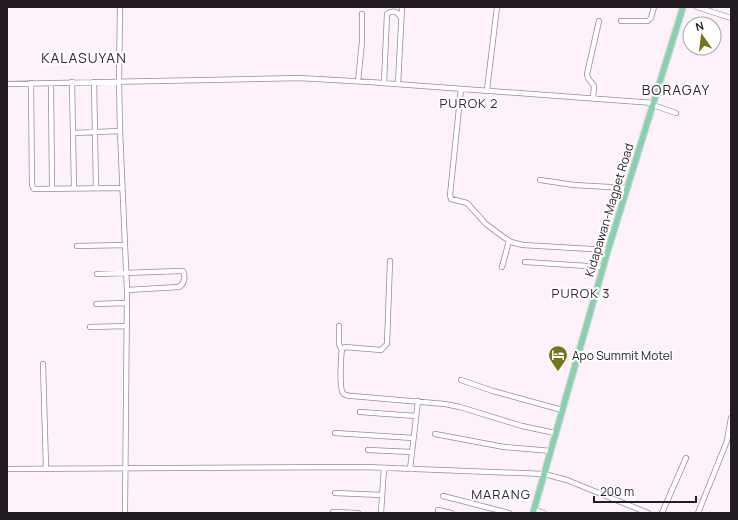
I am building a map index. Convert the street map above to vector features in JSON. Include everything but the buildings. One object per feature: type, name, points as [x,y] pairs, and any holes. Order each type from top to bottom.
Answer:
[{"type":"main road","name":"Kidapawan-Magpet Road","points":[[534,512],[555,433],[608,250],[683,7]]},
{"type":"street","points":[[120,7],[120,131],[127,290],[125,513]]},
{"type":"street","points":[[398,84],[402,7]]},
{"type":"street","points":[[487,90],[497,7]]},
{"type":"street","points":[[621,20],[648,21],[651,18],[654,7]]},
{"type":"street","points":[[698,7],[731,18]]},
{"type":"street","points":[[384,83],[388,14],[395,12],[399,14],[401,18]]},
{"type":"street","points":[[358,81],[362,42],[362,14]]},
{"type":"street","points":[[593,98],[594,86],[587,74],[599,21]]},
{"type":"street","points":[[7,84],[299,78],[593,98],[654,104],[676,113]]},
{"type":"street","points":[[72,82],[74,188]]},
{"type":"street","points":[[94,82],[96,188]]},
{"type":"street","points":[[51,83],[52,189]]},
{"type":"street","points":[[31,84],[33,188],[122,188]]},
{"type":"street","points":[[461,89],[450,197],[453,200],[467,203],[492,229],[509,241],[523,245],[608,250]]},
{"type":"street","points":[[73,133],[120,131]]},
{"type":"street","points":[[540,180],[581,185],[627,188]]},
{"type":"street","points":[[502,267],[509,241]]},
{"type":"street","points":[[77,246],[124,246]]},
{"type":"street","points":[[342,349],[346,347],[379,350],[387,344],[390,261]]},
{"type":"street","points":[[525,262],[603,267]]},
{"type":"street","points":[[98,274],[183,271],[185,276],[179,287],[127,290]]},
{"type":"street","points":[[96,304],[126,303]]},
{"type":"street","points":[[90,327],[127,326]]},
{"type":"street","points":[[339,326],[339,344],[340,349],[342,349],[342,389],[345,395],[379,399],[418,401],[460,407],[522,426],[555,433]]},
{"type":"street","points":[[43,364],[46,468]]},
{"type":"street","points":[[461,380],[493,391],[562,410]]},
{"type":"street","points":[[410,469],[418,401]]},
{"type":"street","points":[[360,412],[416,416]]},
{"type":"street","points":[[698,513],[727,441],[731,418]]},
{"type":"street","points":[[335,433],[413,438]]},
{"type":"street","points":[[435,434],[504,447],[551,451]]},
{"type":"street","points":[[368,450],[412,452]]},
{"type":"street","points":[[662,513],[686,458]]},
{"type":"street","points":[[381,513],[384,468]]},
{"type":"street","points":[[7,469],[384,468],[544,474],[567,480],[648,513]]},
{"type":"street","points":[[334,493],[382,495]]},
{"type":"street","points":[[443,496],[509,513]]},
{"type":"street","points":[[438,510],[451,513]]},
{"type":"street","points":[[333,512],[358,513]]},
{"type":"street","points":[[534,512],[544,513]]},
{"type":"place","name":"Apo Summit Motel","points":[[558,372]]},
{"type":"district","name":"KALASUYAN","points":[[84,57]]},
{"type":"district","name":"BORAGAY","points":[[676,89]]},
{"type":"district","name":"PUROK 2","points":[[469,103]]},
{"type":"district","name":"PUROK 3","points":[[581,293]]},
{"type":"district","name":"MARANG","points":[[501,494]]}]
